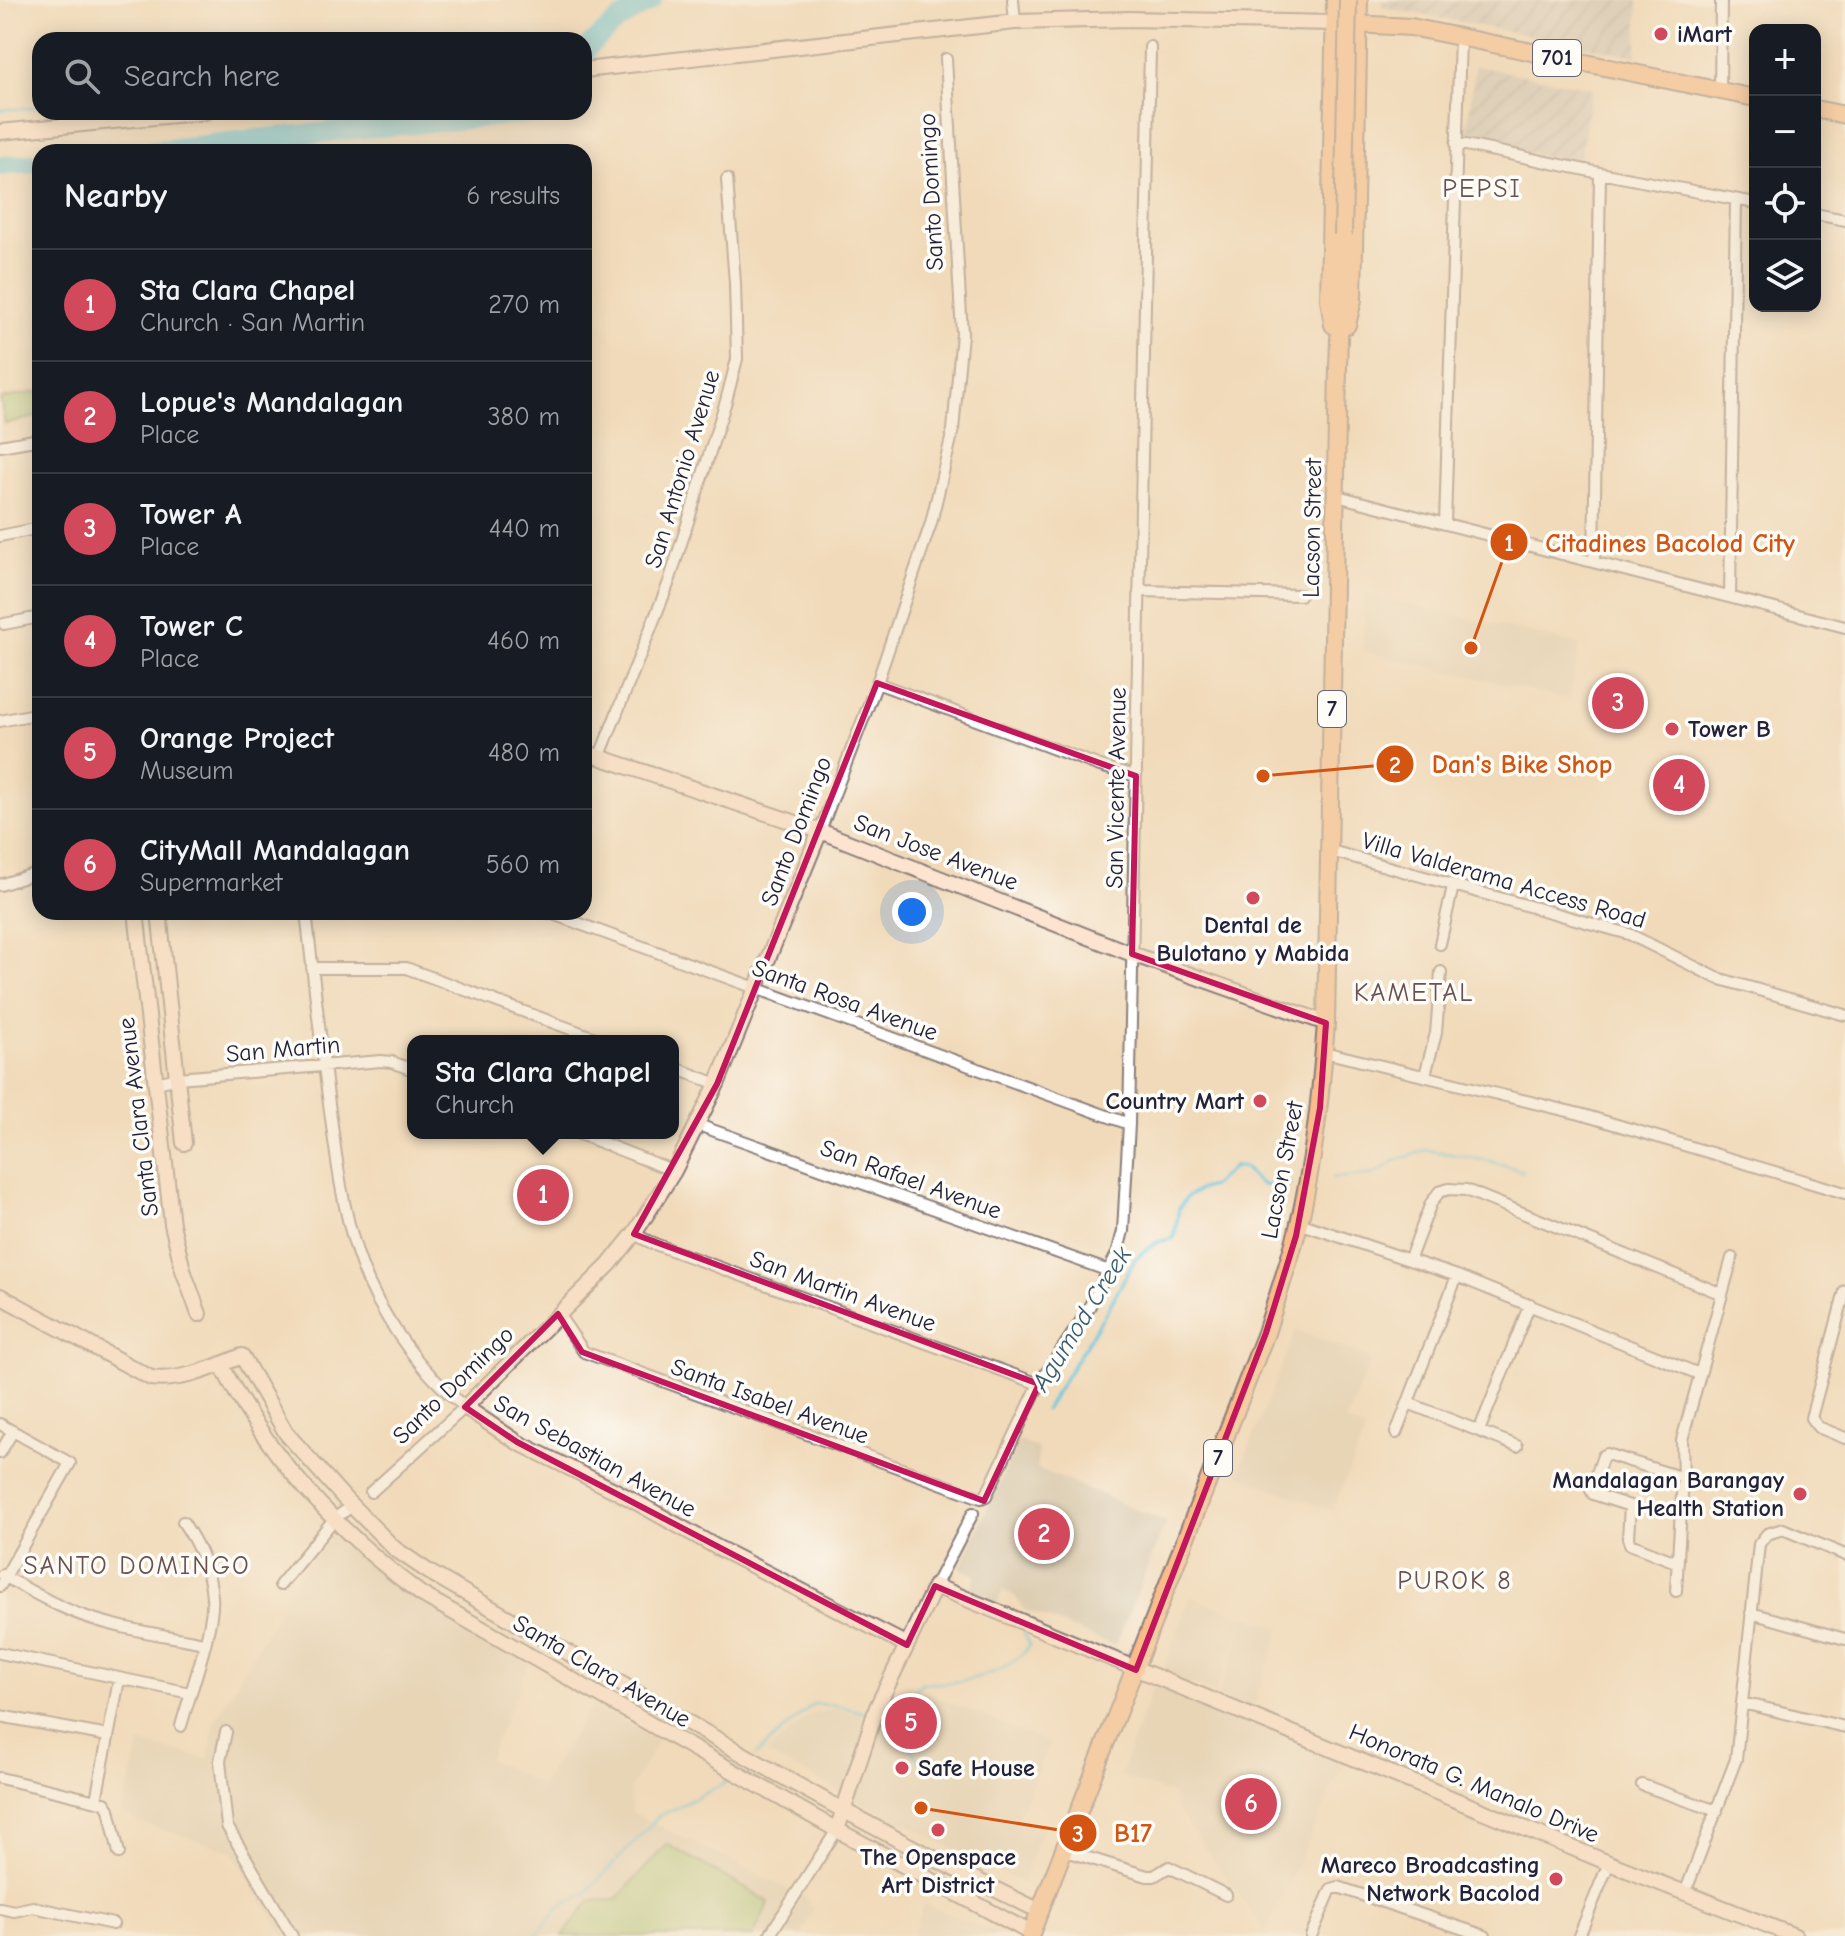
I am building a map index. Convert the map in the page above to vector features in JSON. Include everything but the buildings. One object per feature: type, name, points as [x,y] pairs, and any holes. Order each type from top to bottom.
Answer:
[{"type":"main road","name":"Lacson Street","points":[[1335,0],[1329,299],[1338,366]]},
{"type":"main road","name":"Lacson Street","points":[[1030,1934],[1266,1333],[1299,1223],[1320,1108],[1331,851],[1338,366],[1348,0]]},
{"type":"main road","name":"Lacson Street","points":[[1338,366],[1353,300],[1359,0]]},
{"type":"main road","points":[[1335,23],[1359,24]]},
{"type":"main road","name":"701","points":[[1359,24],[1411,27],[1749,97]]},
{"type":"main road","points":[[1821,110],[1845,115]]},
{"type":"street","points":[[1013,0],[1015,22]]},
{"type":"street","points":[[1720,92],[1721,0]]},
{"type":"street","points":[[592,69],[1015,22],[1128,19],[1335,23]]},
{"type":"street","points":[[1445,524],[1460,37]]},
{"type":"street","name":"San Vicente Avenue","points":[[986,1496],[1039,1384],[1085,1315],[1109,1271],[1123,1231],[1129,1124],[1150,47]]},
{"type":"street","name":"Santo Domingo","points":[[371,1492],[465,1407],[609,1265],[634,1234],[674,1171],[698,1125],[757,989],[877,683],[931,523],[953,430],[962,334],[946,59]]},
{"type":"street","points":[[0,132],[124,120]]},
{"type":"street","points":[[1456,143],[1749,202]]},
{"type":"street","points":[[1594,562],[1600,173]]},
{"type":"street","name":"San Antonio Avenue","points":[[599,758],[669,582],[737,359],[727,179]]},
{"type":"street","points":[[1730,597],[1736,200]]},
{"type":"street","points":[[1821,215],[1845,220]]},
{"type":"street","points":[[0,446],[32,440]]},
{"type":"street","points":[[1337,496],[1845,627]]},
{"type":"street","points":[[0,536],[32,530]]},
{"type":"street","points":[[1139,591],[1300,595]]},
{"type":"street","points":[[4,624],[32,619]]},
{"type":"street","points":[[877,683],[1100,766],[1136,776]]},
{"type":"street","points":[[0,721],[32,715]]},
{"type":"street","name":"San Jose Avenue","points":[[592,755],[820,831],[1132,954],[1326,1023]]},
{"type":"street","name":"Villa Valderama Access Road","points":[[1331,851],[1629,934],[1717,978],[1845,1015]]},
{"type":"street","points":[[0,885],[32,875]]},
{"type":"street","points":[[1440,944],[1453,886]]},
{"type":"street","name":"Santa Clara Avenue","points":[[137,920],[172,1224],[183,1270],[199,1314]]},
{"type":"street","name":"Santa Clara Avenue","points":[[160,920],[184,1143]]},
{"type":"street","name":"San Sebastian Avenue","points":[[307,920],[323,1064],[342,1190],[358,1257],[384,1309],[444,1391],[517,1442],[907,1645]]},
{"type":"street","name":"Santa Rosa Avenue","points":[[569,920],[1129,1124]]},
{"type":"street","points":[[312,968],[406,968],[587,1035]]},
{"type":"street","points":[[1425,1075],[1436,1033],[1441,972]]},
{"type":"street","points":[[1324,1052],[1580,1114],[1845,1193]]},
{"type":"street","name":"San Martin","points":[[156,1083],[178,1078],[323,1064],[381,1061],[407,1068]]},
{"type":"street","points":[[679,1069],[717,1084]]},
{"type":"street","name":"San Rafael Avenue","points":[[698,1125],[1109,1271]]},
{"type":"street","points":[[592,1139],[674,1171]]},
{"type":"street","points":[[1410,1258],[1431,1203],[1439,1192],[1466,1190],[1722,1294]]},
{"type":"street","points":[[1299,1223],[1410,1258],[1699,1374]]},
{"type":"street","name":"San Martin Avenue","points":[[634,1234],[1039,1384]]},
{"type":"street","points":[[1676,1591],[1683,1478],[1681,1445],[1732,1258]]},
{"type":"street","points":[[1396,1433],[1457,1276]]},
{"type":"street","points":[[1845,1291],[1811,1418],[1818,1427],[1845,1438]]},
{"type":"street","points":[[0,1296],[151,1378],[177,1377],[221,1364]]},
{"type":"street","points":[[1479,1431],[1530,1304]]},
{"type":"street","name":"Santa Isabel Avenue","points":[[558,1314],[584,1352],[975,1498],[986,1496]]},
{"type":"street","name":"Santa Clara Avenue","points":[[1030,1934],[837,1830],[421,1594],[382,1565],[270,1446],[221,1364],[242,1356],[286,1433],[395,1549],[429,1572],[843,1810],[965,1876],[1040,1911]]},
{"type":"street","points":[[1408,1403],[1517,1446]]},
{"type":"street","points":[[0,1424],[70,1463],[2,1579],[87,1617],[204,1643]]},
{"type":"street","points":[[0,1453],[13,1431]]},
{"type":"street","points":[[1678,1563],[1630,1544],[1630,1506],[1593,1494],[1591,1490],[1603,1456],[1607,1454],[1683,1478]]},
{"type":"street","points":[[280,1585],[335,1518],[352,1506]]},
{"type":"street","points":[[769,1936],[837,1830],[877,1707],[973,1513]]},
{"type":"street","points":[[181,1726],[213,1601],[203,1559],[183,1522]]},
{"type":"street","points":[[1685,1893],[1734,1769],[1759,1544],[1767,1534],[1783,1529],[1845,1555]]},
{"type":"street","name":"Honorata G. Manalo Drive","points":[[935,1586],[1609,1863],[1795,1936]]},
{"type":"street","points":[[1751,1613],[1845,1639]]},
{"type":"street","points":[[0,1653],[190,1693]]},
{"type":"street","points":[[96,1800],[119,1680]]},
{"type":"street","points":[[1742,1703],[1845,1727]]},
{"type":"street","points":[[0,1716],[108,1736]]},
{"type":"street","points":[[226,1732],[220,1761],[227,1826],[292,1936]]},
{"type":"street","points":[[0,1778],[96,1800],[109,1809],[119,1853]]},
{"type":"street","points":[[1642,1785],[1717,1811]]},
{"type":"street","points":[[1063,1850],[1147,1876],[1154,1876],[1169,1867],[1226,1895]]},
{"type":"street","points":[[1579,1936],[1609,1863]]},
{"type":"street","points":[[1311,1936],[1331,1889],[1338,1887],[1485,1936]]},
{"type":"street","points":[[0,1908],[14,1911],[33,1907],[113,1924]]},
{"type":"highlighted area","points":[[877,683],[1136,776],[1132,954],[1326,1023],[1320,1108],[1296,1236],[1266,1333],[1136,1670],[935,1586],[907,1645],[517,1442],[465,1407],[558,1314],[582,1352],[984,1501],[1039,1384],[634,1234],[717,1084]]},
{"type":"shaded area","points":[[1382,0],[1638,0],[1637,56],[1382,7]]},
{"type":"shaded area","points":[[1475,66],[1592,88],[1579,164],[1466,139]]},
{"type":"shaded area","points":[[1364,594],[1580,645],[1569,699],[1363,651]]},
{"type":"shaded area","points":[[1296,1330],[1371,1359],[1345,1422],[1366,1430],[1332,1511],[1238,1475]]},
{"type":"shaded area","points":[[1019,1441],[1038,1448],[1037,1468],[1166,1522],[1115,1646],[1023,1609],[1015,1596],[1003,1590],[996,1605],[968,1593],[976,1575],[960,1568]]},
{"type":"shaded area","points":[[329,1533],[412,1596],[529,1663],[488,1759],[541,1785],[593,1704],[658,1741],[629,1791],[633,1813],[806,1898],[813,1910],[801,1936],[284,1936],[232,1851],[135,1821],[122,1813],[140,1743],[208,1759],[215,1721],[290,1590]]},
{"type":"shaded area","points":[[1191,1597],[1244,1616],[1215,1693],[1162,1673]]},
{"type":"shaded area","points":[[1246,1616],[1281,1628],[1252,1709],[1218,1697]]},
{"type":"shaded area","points":[[1154,1684],[1345,1760],[1266,1932],[1176,1808],[1173,1794],[1120,1776]]},
{"type":"shaded area","points":[[906,1685],[1049,1743],[1017,1820],[1042,1829],[1022,1883],[766,1753],[810,1714],[837,1709],[883,1722]]},
{"type":"shaded area","points":[[924,1904],[1002,1936],[912,1936]]},
{"type":"green space","points":[[32,393],[32,418],[5,424],[0,399]]},
{"type":"green space","points":[[667,1844],[769,1902],[753,1936],[563,1936],[590,1901],[616,1900]]},
{"type":"waterway","points":[[592,44],[616,22],[652,0]]},
{"type":"waterway","points":[[0,110],[32,108]]},
{"type":"waterway","points":[[210,144],[459,120]]},
{"type":"waterway","points":[[0,166],[32,164]]},
{"type":"waterway","name":"Agumod Creek","points":[[1333,1178],[1374,1174],[1395,1161],[1427,1150],[1490,1161],[1523,1171]]},
{"type":"waterway","name":"Agumod Creek","points":[[1045,1410],[1108,1309],[1135,1259],[1157,1242],[1174,1238],[1179,1208],[1187,1197],[1212,1186],[1233,1167],[1244,1167],[1264,1185],[1290,1184]]},
{"type":"waterway","name":"Agumod Creek","points":[[896,1730],[912,1693],[921,1683],[966,1680],[995,1671],[1020,1656],[1030,1645],[1024,1633]]},
{"type":"waterway","name":"Agumod Creek","points":[[756,1755],[813,1704],[836,1705],[868,1714]]},
{"type":"waterway","name":"Agumod Creek","points":[[878,1718],[895,1731],[923,1764]]},
{"type":"waterway","name":"Agumod Creek","points":[[536,1936],[562,1904],[585,1894],[659,1816],[722,1785],[732,1776]]},
{"type":"place","name":"iMart","points":[[1661,34]]},
{"type":"place","name":"Citadines Bacolod City","points":[[1471,648]]},
{"type":"place","name":"Tower A","points":[[1618,703]]},
{"type":"place","name":"Tower B","points":[[1672,729]]},
{"type":"place","name":"Dan's Bike Shop","points":[[1263,776]]},
{"type":"place","name":"Tower C","points":[[1679,785]]},
{"type":"place","name":"Dental de Bulotano y Mabida","points":[[1253,898]]},
{"type":"place","name":"Country Mart","points":[[1260,1101]]},
{"type":"place","name":"Sta Clara Chapel","points":[[543,1195]]},
{"type":"place","name":"Mandalagan Barangay Health Station","points":[[1800,1494]]},
{"type":"place","name":"Lopue's Mandalagan","points":[[1044,1534]]},
{"type":"place","name":"Orange Project","points":[[911,1723]]},
{"type":"place","name":"Safe House","points":[[902,1768]]},
{"type":"place","name":"CityMall Mandalagan","points":[[1251,1804]]},
{"type":"place","name":"B17","points":[[921,1808]]},
{"type":"place","name":"The Openspace Art District","points":[[938,1830]]},
{"type":"place","name":"Mareco Broadcasting Network Bacolod","points":[[1556,1879]]},
{"type":"district","name":"PEPSI","points":[[1482,189]]},
{"type":"district","name":"KAMETAL","points":[[1414,993]]},
{"type":"district","name":"SANTO DOMINGO","points":[[137,1566]]},
{"type":"district","name":"PUROK 8","points":[[1455,1581]]}]
